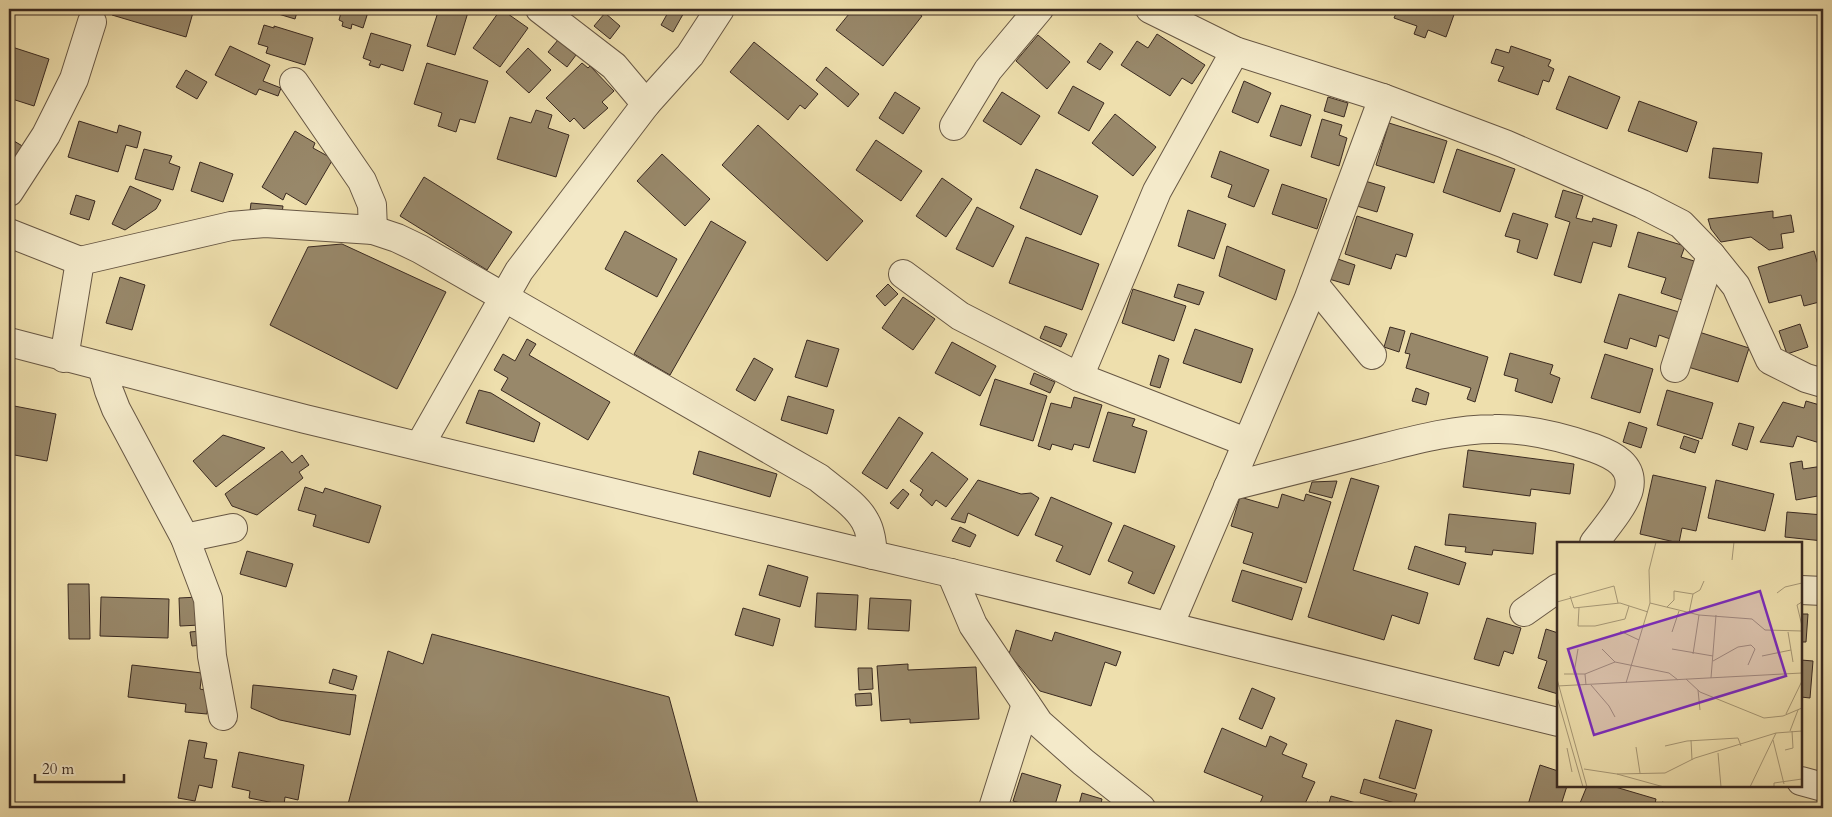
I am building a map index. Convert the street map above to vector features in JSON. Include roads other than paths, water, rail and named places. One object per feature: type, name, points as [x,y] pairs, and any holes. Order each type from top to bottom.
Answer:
[{"type":"street","points":[[540,9],[614,66],[646,104]]},
{"type":"street","points":[[420,445],[519,271],[646,104],[690,54],[720,9]]},
{"type":"street","points":[[954,126],[988,70],[1039,9]]},
{"type":"street","points":[[1150,9],[1236,51],[1383,98],[1506,144],[1642,204],[1681,224],[1711,255],[1736,286],[1770,360],[1806,378],[1823,382]]},
{"type":"street","points":[[9,192],[46,135],[74,80],[92,22]]},
{"type":"street","points":[[1079,377],[1157,191],[1236,51]]},
{"type":"street","points":[[294,82],[362,182],[372,205],[373,230]]},
{"type":"street","points":[[1169,626],[1314,284],[1383,98]]},
{"type":"street","points":[[9,233],[80,261],[231,226],[266,223],[373,230],[397,238],[504,296],[818,478],[846,500],[865,520],[871,538],[873,555]]},
{"type":"street","points":[[1675,368],[1711,255]]},
{"type":"street","points":[[64,358],[80,261]]},
{"type":"street","points":[[903,274],[960,316],[1079,377],[1246,442]]},
{"type":"street","points":[[1314,284],[1372,355]]},
{"type":"street","points":[[9,342],[64,358],[305,419],[951,573],[1557,722]]},
{"type":"street","points":[[102,367],[116,409],[185,538],[208,600],[212,656],[223,716]]},
{"type":"street","points":[[1228,488],[1408,441],[1457,432],[1493,429],[1551,435],[1604,452],[1622,462],[1628,470],[1630,478],[1627,496],[1595,542]]},
{"type":"street","points":[[185,538],[233,528]]},
{"type":"street","points":[[951,573],[973,625],[1039,723],[1141,808]]},
{"type":"street","points":[[1524,612],[1557,589]]},
{"type":"street","points":[[1802,590],[1823,591]]},
{"type":"street","points":[[993,808],[1026,704]]},
{"type":"street","points":[[1802,781],[1823,787]]}]
